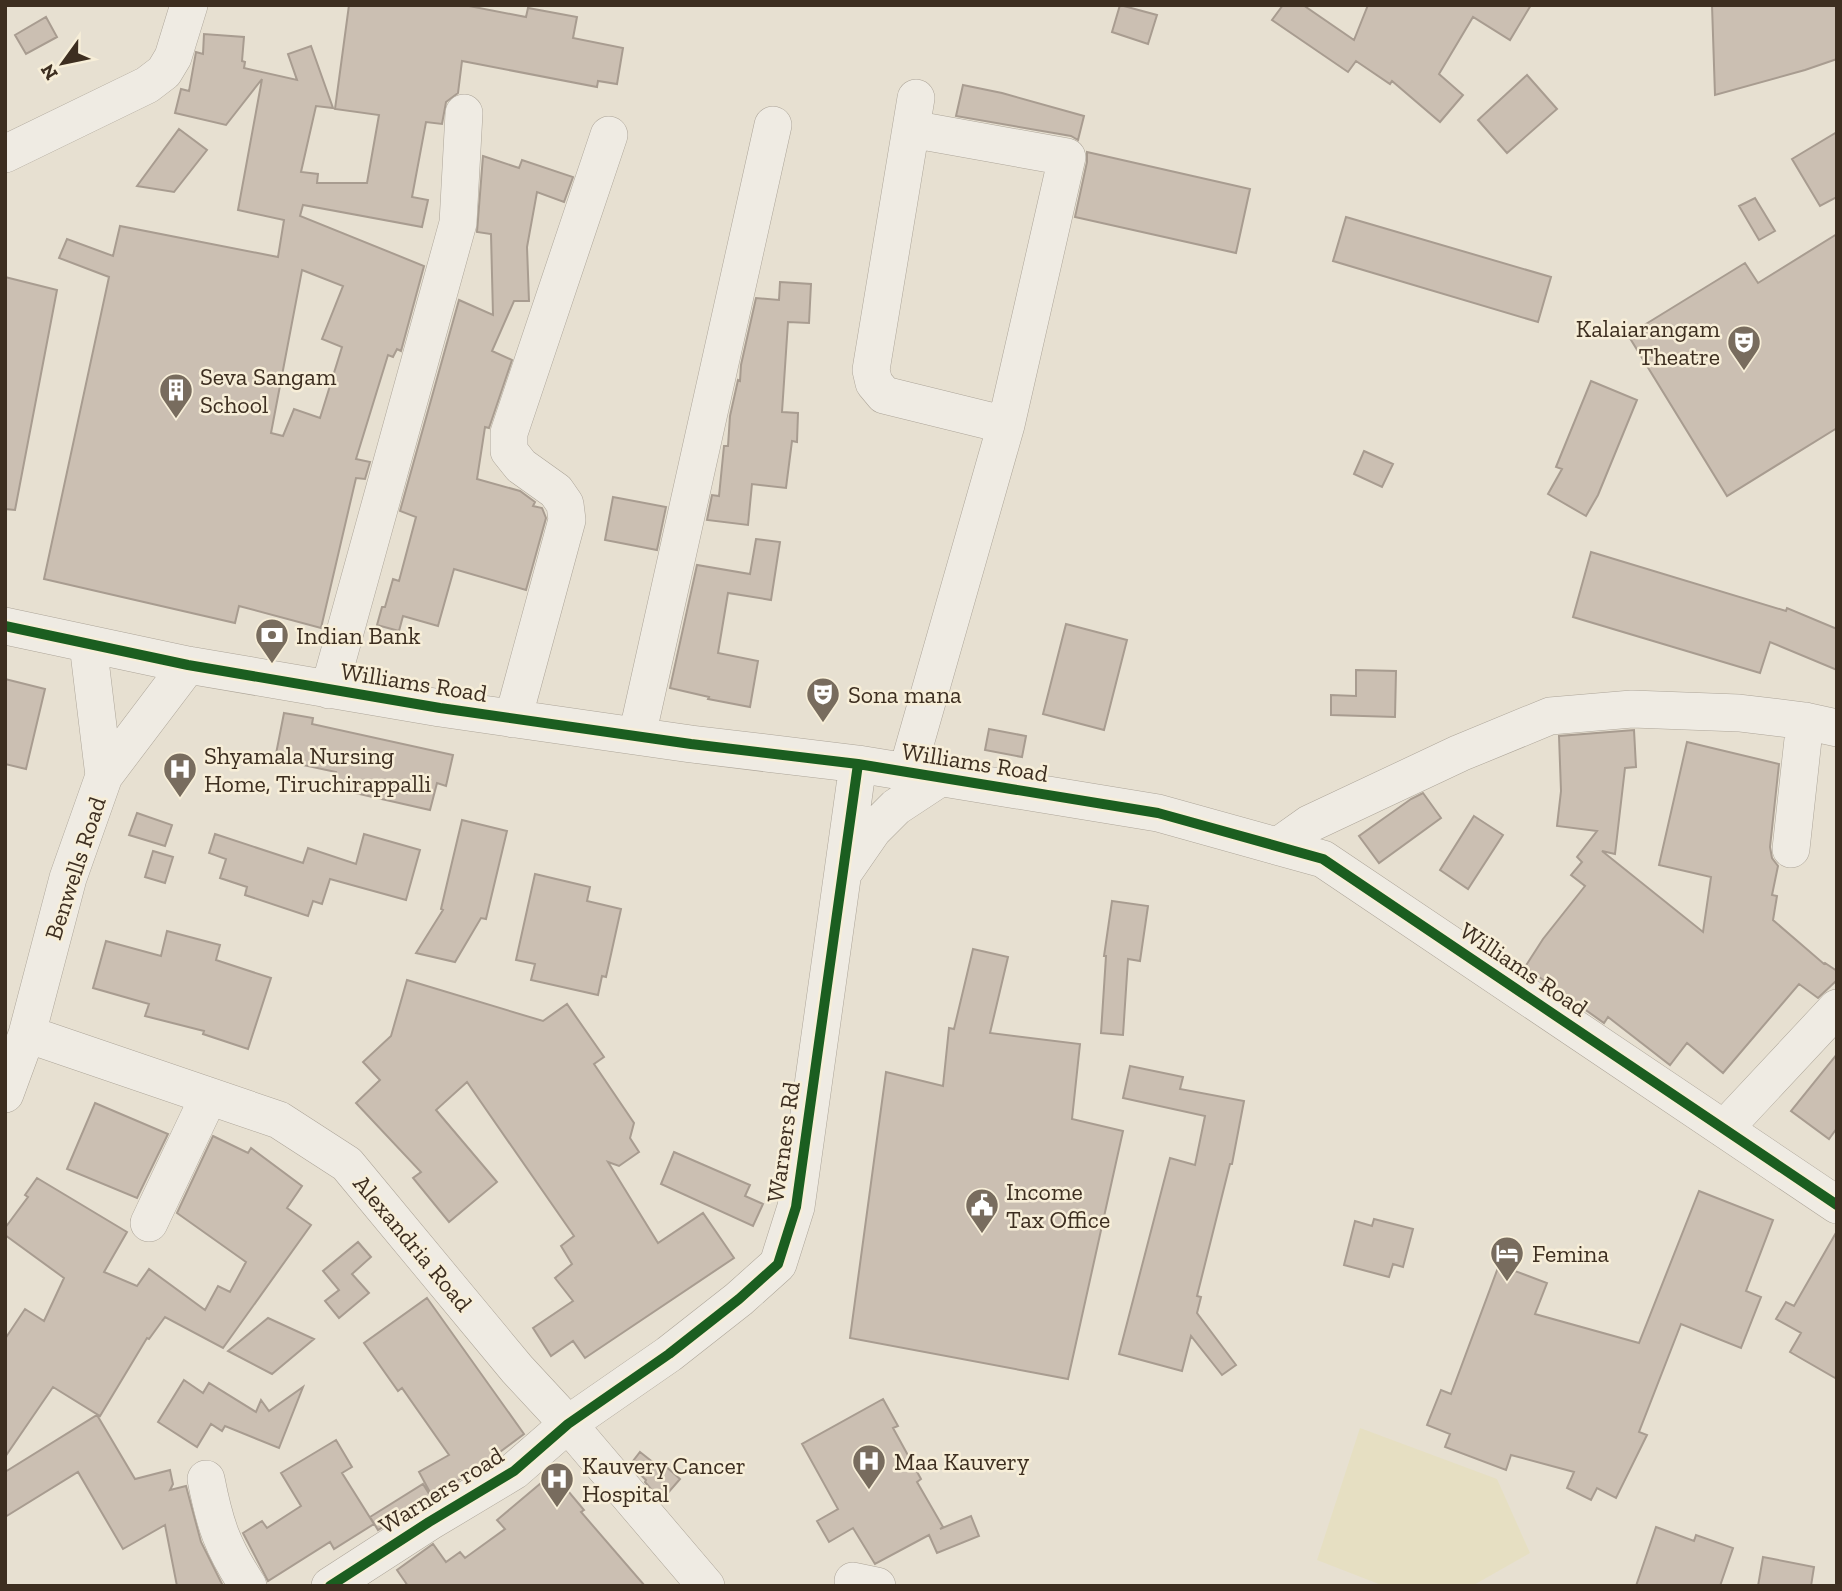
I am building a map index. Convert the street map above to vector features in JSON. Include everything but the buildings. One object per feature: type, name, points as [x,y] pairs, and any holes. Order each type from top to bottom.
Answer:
[{"type":"street","points":[[5,155],[146,85],[164,72],[173,57],[189,5]]},
{"type":"street","points":[[329,690],[458,223],[464,113]]},
{"type":"street","points":[[842,875],[873,830],[897,807],[923,775],[1006,425],[1068,158],[914,113],[872,369],[874,383],[884,395],[1006,425]]},
{"type":"street","points":[[637,736],[773,125]]},
{"type":"street","points":[[513,719],[567,520],[565,504],[556,491],[521,466],[509,451],[509,433],[609,135]]},
{"type":"street","name":"Williams Road","points":[[5,626],[188,665],[329,690],[513,719],[858,764],[1158,813],[1323,859],[1837,1205]]},
{"type":"street","points":[[88,644],[104,776]]},
{"type":"street","name":"Benwells Road","points":[[5,1094],[27,1034],[68,878],[104,776],[188,665]]},
{"type":"street","points":[[1278,846],[1309,824],[1460,752],[1550,716],[1632,709],[1739,713],[1821,724],[1791,849]]},
{"type":"street","name":"Warners Rd","points":[[568,1424],[668,1354],[739,1299],[778,1264],[796,1208],[858,764]]},
{"type":"street","points":[[1724,1129],[1837,1008]]},
{"type":"street","name":"Alexandria Road","points":[[27,1034],[279,1120],[347,1164],[517,1370],[568,1424],[706,1586]]},
{"type":"street","points":[[149,1223],[209,1096]]},
{"type":"street","name":"Warners road","points":[[330,1586],[514,1471],[568,1424]]},
{"type":"street","points":[[206,1479],[215,1522],[227,1553],[248,1586]]},
{"type":"shaded area","points":[[1360,1428],[1497,1479],[1530,1553],[1472,1586],[1384,1586],[1317,1560]]},
{"type":"cycle path","points":[[5,626],[188,665],[440,708],[691,744],[858,764],[1158,813],[1323,859],[1837,1205]]},
{"type":"cycle path","points":[[330,1586],[514,1471],[568,1424],[669,1354],[739,1299],[778,1264],[796,1207],[858,764]]},
{"type":"place","name":"Kalaiarangam Theatre","points":[[1744,372]]},
{"type":"place","name":"Seva Sangam School","points":[[176,420]]},
{"type":"place","name":"Indian Bank","points":[[272,665]]},
{"type":"place","name":"Sona mana","points":[[823,724]]},
{"type":"place","name":"Shyamala Nursing Home, Tiruchirappalli","points":[[180,799]]},
{"type":"place","name":"Income Tax Office","points":[[982,1235]]},
{"type":"place","name":"Femina","points":[[1507,1283]]},
{"type":"place","name":"Maa Kauvery","points":[[869,1491]]},
{"type":"place","name":"Kauvery Cancer Hospital","points":[[557,1509]]}]
